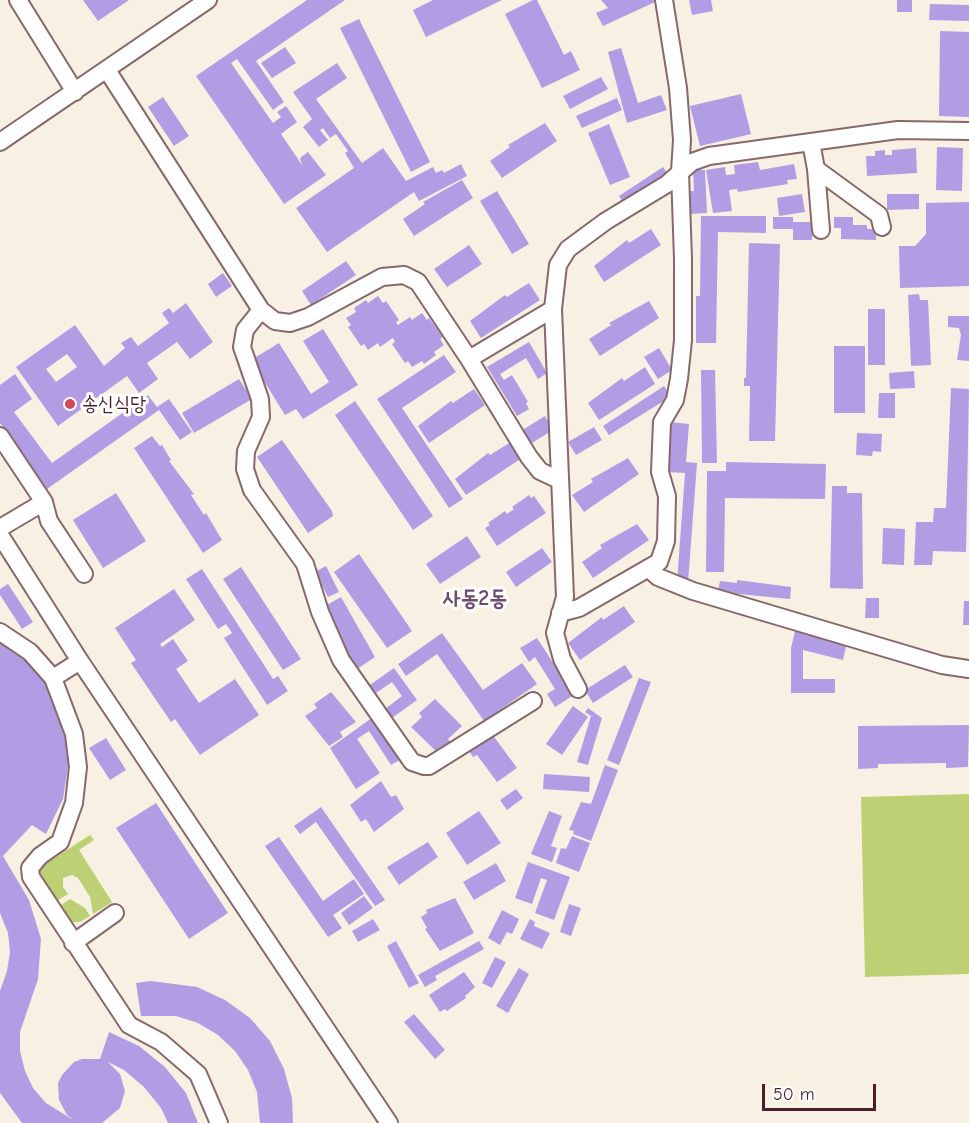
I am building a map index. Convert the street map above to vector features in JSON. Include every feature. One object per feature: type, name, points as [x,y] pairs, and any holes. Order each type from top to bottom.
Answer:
[{"type":"street","points":[[18,0],[75,92]]},
{"type":"street","points":[[0,142],[208,0]]},
{"type":"street","points":[[560,613],[579,608],[659,561],[666,541],[667,496],[660,472],[662,422],[675,400],[683,340],[680,172],[682,140],[678,88],[664,0]]},
{"type":"street","points":[[107,70],[261,310],[275,321],[290,323],[308,317],[382,278],[404,275],[418,282],[469,359],[529,457],[540,471],[559,480]]},
{"type":"street","points":[[578,688],[556,645],[555,633],[565,586],[553,309],[558,265],[568,249],[606,221],[667,184],[692,162],[709,156],[898,130],[969,131]]},
{"type":"street","points":[[811,142],[816,169],[821,230]]},
{"type":"street","points":[[816,169],[879,215],[882,226]]},
{"type":"street","points":[[469,359],[553,309]]},
{"type":"street","points":[[261,310],[244,330],[242,347],[260,399],[261,417],[246,451],[245,469],[252,490],[304,564],[320,612],[341,660],[412,762],[429,766],[533,701]]},
{"type":"street","points":[[0,436],[44,502],[49,521],[84,574]]},
{"type":"street","points":[[0,528],[44,502]]},
{"type":"street","points":[[0,535],[80,661],[389,1123]]},
{"type":"street","points":[[648,568],[658,577],[693,591],[942,665],[969,669]]},
{"type":"street","points":[[0,632],[30,652],[52,678],[74,734],[78,767],[74,803],[60,842],[40,856],[30,868],[31,877],[129,1025],[160,1042],[198,1074],[219,1123]]},
{"type":"street","points":[[52,678],[80,661]]},
{"type":"street","points":[[73,943],[115,912]]},
{"type":"green space","points":[[969,794],[969,974],[865,977],[861,797]]},
{"type":"green space","points":[[90,835],[94,840],[79,850],[112,902],[93,914],[90,897],[78,878],[72,875],[63,878],[63,887],[68,894],[57,901],[39,871],[39,868]]},
{"type":"green space","points":[[70,899],[85,908],[90,916],[80,922],[72,922],[61,905]]},
{"type":"building","points":[[83,0],[129,0],[98,21]]},
{"type":"building","points":[[307,0],[345,0],[256,61],[284,102],[273,110],[237,59],[231,63],[273,123],[281,117],[277,112],[286,106],[297,122],[281,134],[302,165],[300,158],[308,152],[326,175],[284,204],[196,76]]},
{"type":"building","points":[[433,0],[502,0],[426,37],[413,10]]},
{"type":"building","points":[[537,0],[564,55],[571,51],[580,70],[542,88],[505,14]]},
{"type":"building","points":[[601,0],[655,0],[655,2],[603,26],[596,13],[608,8]]},
{"type":"building","points":[[689,0],[711,0],[713,11],[692,15]]},
{"type":"building","points":[[897,0],[912,0],[912,12],[897,12]]},
{"type":"building","points":[[930,4],[969,5],[969,21],[929,20]]},
{"type":"building","points":[[359,19],[430,162],[411,172],[340,28]]},
{"type":"building","points":[[940,31],[969,32],[969,117],[939,116]]},
{"type":"building","points":[[285,47],[296,63],[272,78],[261,63]]},
{"type":"building","points":[[621,48],[638,103],[661,95],[667,110],[627,123],[608,52]]},
{"type":"building","points":[[337,63],[347,78],[316,99],[362,163],[383,148],[406,181],[433,167],[436,173],[442,170],[444,173],[461,164],[467,176],[419,201],[414,192],[327,252],[296,208],[354,168],[345,153],[348,151],[336,134],[330,138],[323,128],[320,130],[328,140],[319,147],[303,127],[312,119],[293,92]]},
{"type":"building","points":[[601,77],[608,89],[570,109],[563,96]]},
{"type":"building","points":[[741,94],[751,134],[700,146],[690,106]]},
{"type":"building","points":[[163,97],[189,136],[174,146],[148,107]]},
{"type":"building","points":[[617,98],[622,110],[582,128],[576,116]]},
{"type":"building","points":[[545,123],[557,141],[502,178],[490,161],[510,147],[508,145]]},
{"type":"building","points":[[609,124],[630,177],[610,185],[588,133]]},
{"type":"building","points":[[937,147],[963,148],[962,191],[936,190]]},
{"type":"building","points":[[916,148],[917,173],[867,176],[866,156],[875,156],[875,151],[885,150],[885,155],[892,155],[892,150]]},
{"type":"building","points":[[758,162],[760,170],[794,164],[797,179],[787,180],[788,184],[738,192],[737,189],[729,190],[732,211],[713,213],[706,170],[725,167],[726,175],[735,174],[734,165]]},
{"type":"building","points":[[663,167],[670,177],[625,205],[619,196]]},
{"type":"building","points":[[693,170],[705,170],[707,213],[690,214],[689,191],[694,191]]},
{"type":"building","points":[[462,180],[473,198],[414,236],[403,219],[425,204],[423,202]]},
{"type":"building","points":[[497,191],[529,244],[512,254],[480,201]]},
{"type":"building","points":[[802,194],[805,212],[779,216],[777,198]]},
{"type":"building","points":[[887,194],[919,194],[919,209],[887,210]]},
{"type":"building","points":[[969,202],[969,286],[900,288],[899,246],[915,246],[926,234],[926,203]]},
{"type":"building","points":[[701,216],[766,216],[766,233],[718,232],[716,343],[696,343],[696,296],[700,296]]},
{"type":"building","points":[[773,217],[793,217],[793,222],[812,222],[812,240],[793,240],[793,229],[773,229]]},
{"type":"building","points":[[834,217],[853,217],[853,225],[867,225],[867,229],[876,229],[876,240],[841,239],[841,228],[834,228]]},
{"type":"building","points":[[651,229],[661,245],[604,282],[594,266],[627,240],[629,243]]},
{"type":"building","points":[[749,243],[780,244],[775,441],[749,441],[750,386],[744,386],[744,378],[746,378]]},
{"type":"building","points":[[469,245],[482,264],[447,287],[434,269]]},
{"type":"building","points":[[346,261],[356,275],[311,305],[302,291]]},
{"type":"building","points":[[223,273],[232,286],[216,297],[208,284]]},
{"type":"building","points":[[529,283],[540,300],[481,338],[470,321],[505,295],[507,297]]},
{"type":"building","points":[[919,294],[920,300],[928,300],[931,365],[911,366],[908,295]]},
{"type":"building","points":[[378,296],[383,303],[386,301],[399,320],[396,322],[398,325],[422,313],[427,320],[429,318],[443,337],[440,339],[444,345],[434,352],[436,355],[424,364],[422,361],[412,367],[408,361],[405,363],[392,344],[395,342],[393,338],[380,347],[378,343],[368,350],[364,344],[361,346],[348,327],[351,325],[346,318],[356,312],[354,308]]},
{"type":"building","points":[[649,301],[659,318],[600,356],[589,339],[611,325],[609,323]]},
{"type":"building","points":[[186,303],[213,342],[190,359],[177,342],[147,363],[158,379],[139,393],[127,376],[58,426],[16,367],[75,325],[104,366],[125,348],[121,343],[131,337],[138,346],[169,323],[162,313],[169,308],[173,313]],"holes":[[[67,354],[77,367],[56,382],[46,369]]]},
{"type":"building","points":[[868,309],[885,309],[885,365],[868,365]]},
{"type":"building","points":[[948,316],[969,316],[969,361],[957,360],[961,335],[959,328],[948,327]]},
{"type":"building","points":[[323,329],[358,385],[303,419],[296,409],[285,415],[251,360],[279,343],[311,394],[329,382],[303,341]]},
{"type":"building","points":[[529,342],[547,373],[538,379],[526,358],[500,374],[504,380],[512,375],[528,402],[526,403],[529,409],[517,416],[487,367]]},
{"type":"building","points":[[834,346],[865,346],[865,413],[834,413]]},
{"type":"building","points":[[659,348],[672,370],[658,379],[644,357]]},
{"type":"building","points":[[444,355],[456,372],[402,408],[463,499],[449,508],[377,399]]},
{"type":"building","points":[[645,367],[655,384],[599,420],[588,403],[622,378],[624,381]]},
{"type":"building","points":[[701,370],[715,370],[717,463],[702,463]]},
{"type":"building","points":[[914,371],[915,388],[890,389],[889,373]]},
{"type":"building","points":[[15,374],[32,399],[14,412],[52,463],[148,395],[157,407],[169,399],[192,432],[180,440],[159,410],[47,489],[0,423],[0,385]]},
{"type":"building","points":[[239,379],[252,399],[194,433],[182,413]]},
{"type":"building","points":[[664,386],[670,395],[667,399],[609,435],[603,426]]},
{"type":"building","points":[[951,388],[969,389],[966,552],[933,551],[932,565],[914,565],[916,522],[933,522],[934,508],[946,508]]},
{"type":"building","points":[[474,389],[485,405],[429,443],[418,426],[451,401],[453,403]]},
{"type":"building","points":[[879,393],[895,393],[895,418],[878,418]]},
{"type":"building","points":[[355,401],[433,516],[413,530],[335,415]]},
{"type":"building","points":[[545,416],[553,430],[527,446],[519,432]]},
{"type":"building","points":[[670,422],[689,424],[686,462],[697,463],[688,583],[677,582],[685,473],[666,472]]},
{"type":"building","points":[[594,427],[602,440],[576,455],[568,442]]},
{"type":"building","points":[[857,433],[882,434],[881,452],[873,451],[872,456],[856,455]]},
{"type":"building","points":[[152,436],[160,446],[162,445],[171,460],[169,461],[194,494],[191,495],[204,515],[206,513],[222,540],[203,553],[134,448]]},
{"type":"building","points":[[282,440],[332,511],[333,516],[308,533],[257,457]]},
{"type":"building","points":[[511,442],[522,458],[466,495],[455,479],[488,453],[490,455]]},
{"type":"building","points":[[628,458],[639,474],[584,512],[572,495],[593,482],[591,479]]},
{"type":"building","points":[[726,462],[826,464],[825,499],[725,498],[724,572],[706,572],[707,471],[726,471]]},
{"type":"building","points":[[832,486],[847,486],[847,493],[862,493],[863,589],[830,588]]},
{"type":"building","points":[[116,493],[146,541],[103,568],[73,520]]},
{"type":"building","points":[[529,495],[531,498],[534,496],[546,513],[497,546],[485,528],[490,525],[488,523],[505,511],[507,514],[514,509],[512,507]]},
{"type":"building","points":[[637,524],[649,540],[593,578],[582,562],[602,548],[600,545]]},
{"type":"building","points":[[883,528],[905,529],[904,565],[882,564]]},
{"type":"building","points":[[467,536],[481,557],[440,584],[426,564]]},
{"type":"building","points":[[542,548],[552,562],[516,587],[506,572]]},
{"type":"building","points":[[359,554],[412,631],[387,648],[334,572]]},
{"type":"building","points":[[326,566],[339,592],[328,597],[315,572]]},
{"type":"building","points":[[241,567],[301,659],[283,670],[223,579]]},
{"type":"building","points":[[202,569],[273,679],[278,676],[288,691],[267,705],[224,638],[232,633],[226,624],[218,629],[186,579]]},
{"type":"building","points":[[737,580],[791,587],[790,599],[718,592],[720,581],[737,583]]},
{"type":"building","points":[[8,584],[33,622],[22,629],[0,595],[0,589]]},
{"type":"building","points":[[174,589],[195,620],[160,644],[162,647],[173,639],[188,661],[176,669],[199,703],[235,679],[259,715],[200,755],[175,719],[171,722],[131,663],[136,660],[115,628]]},
{"type":"building","points":[[341,597],[375,657],[357,669],[342,646],[344,644],[325,606]]},
{"type":"building","points":[[866,598],[879,598],[879,618],[865,618]]},
{"type":"building","points":[[964,601],[969,601],[969,625],[963,625]]},
{"type":"building","points":[[624,606],[635,622],[580,660],[568,643],[602,617],[603,620]]},
{"type":"building","points":[[795,631],[847,642],[843,660],[803,650],[803,679],[835,679],[835,693],[791,693],[791,648]]},
{"type":"building","points":[[442,633],[483,690],[522,663],[537,684],[484,721],[437,654],[406,676],[398,664]]},
{"type":"building","points":[[0,635],[39,669],[50,685],[64,721],[69,760],[63,799],[46,834],[32,825],[3,856],[29,900],[41,939],[38,979],[20,1032],[20,1051],[25,1071],[33,1088],[46,1103],[75,1121],[67,1115],[59,1100],[58,1083],[74,1062],[82,1059],[100,1059],[109,1032],[139,1046],[165,1067],[186,1093],[198,1123],[168,1123],[161,1108],[144,1087],[124,1070],[108,1062],[120,1074],[125,1091],[120,1108],[102,1123],[22,1123],[0,1093],[0,991],[7,971],[10,952],[8,933],[0,913]]},
{"type":"building","points":[[537,638],[574,695],[555,707],[547,694],[555,689],[535,657],[529,662],[520,648]]},
{"type":"building","points":[[625,665],[633,677],[593,703],[585,690]]},
{"type":"building","points":[[394,668],[417,700],[392,718],[385,709],[402,696],[392,682],[373,695],[367,687]]},
{"type":"building","points":[[639,678],[651,682],[619,765],[607,760]]},
{"type":"building","points":[[331,692],[356,722],[340,732],[343,737],[329,746],[305,716],[317,708],[314,704]]},
{"type":"building","points":[[435,699],[462,726],[448,739],[451,743],[439,754],[411,727],[422,717],[419,713]]},
{"type":"building","points":[[573,706],[588,717],[562,755],[546,744]]},
{"type":"building","points":[[588,708],[602,718],[588,765],[577,762],[591,716],[585,712]]},
{"type":"building","points":[[373,717],[401,759],[391,765],[369,731],[357,739],[380,773],[356,789],[330,748]]},
{"type":"building","points":[[969,725],[968,767],[946,768],[946,763],[878,764],[878,768],[858,769],[858,726]]},
{"type":"building","points":[[492,734],[517,768],[497,782],[477,755],[473,757],[469,751]]},
{"type":"building","points":[[106,738],[126,770],[110,780],[89,748]]},
{"type":"building","points":[[605,765],[618,770],[591,841],[569,830],[581,802],[591,804]]},
{"type":"building","points":[[544,774],[590,777],[589,792],[543,789]]},
{"type":"building","points":[[381,781],[391,797],[396,795],[404,809],[374,832],[366,819],[361,822],[350,805]]},
{"type":"building","points":[[516,789],[523,798],[507,810],[500,800]]},
{"type":"building","points":[[156,803],[228,913],[189,939],[116,828]]},
{"type":"building","points":[[321,807],[385,900],[375,906],[316,822],[300,834],[294,826]]},
{"type":"building","points":[[479,811],[501,843],[467,865],[446,833]]},
{"type":"building","points":[[549,811],[562,816],[551,846],[557,848],[552,862],[531,854]]},
{"type":"building","points":[[572,836],[590,843],[579,872],[556,863],[561,848],[566,849]]},
{"type":"building","points":[[279,837],[323,901],[354,879],[364,894],[333,915],[342,928],[328,937],[265,846]]},
{"type":"building","points":[[428,842],[438,857],[399,885],[387,867]]},
{"type":"building","points":[[528,862],[570,877],[554,920],[535,913],[547,880],[541,878],[532,904],[515,898]]},
{"type":"building","points":[[496,863],[506,881],[474,900],[463,882]]},
{"type":"building","points":[[364,896],[373,908],[349,925],[341,913]]},
{"type":"building","points":[[455,898],[474,933],[440,951],[425,929],[427,928],[421,917],[427,913],[426,910]]},
{"type":"building","points":[[569,904],[581,908],[571,936],[560,932]]},
{"type":"building","points":[[502,910],[519,919],[512,934],[507,932],[500,945],[488,938]]},
{"type":"building","points":[[373,919],[380,930],[358,942],[352,931]]},
{"type":"building","points":[[530,919],[535,922],[534,926],[550,933],[542,949],[520,939]]},
{"type":"building","points":[[396,941],[419,983],[409,988],[387,946]]},
{"type":"building","points":[[479,941],[484,949],[435,976],[437,980],[425,987],[418,975]]},
{"type":"building","points":[[495,957],[506,962],[492,988],[482,983]]},
{"type":"building","points":[[519,968],[529,974],[508,1013],[496,1006]]},
{"type":"building","points":[[464,972],[475,987],[465,996],[466,998],[447,1011],[445,1009],[440,1012],[429,995]]},
{"type":"building","points":[[151,981],[197,987],[225,1000],[250,1018],[270,1041],[284,1069],[292,1098],[293,1123],[260,1123],[257,1092],[248,1070],[235,1051],[218,1035],[198,1023],[176,1016],[141,1016],[136,983]]},
{"type":"building","points":[[414,1014],[445,1050],[435,1059],[404,1022]]},
{"type":"place","name":"송신식당","points":[[70,404]]},
{"type":"district","name":"사동2동","points":[[475,599]]}]
